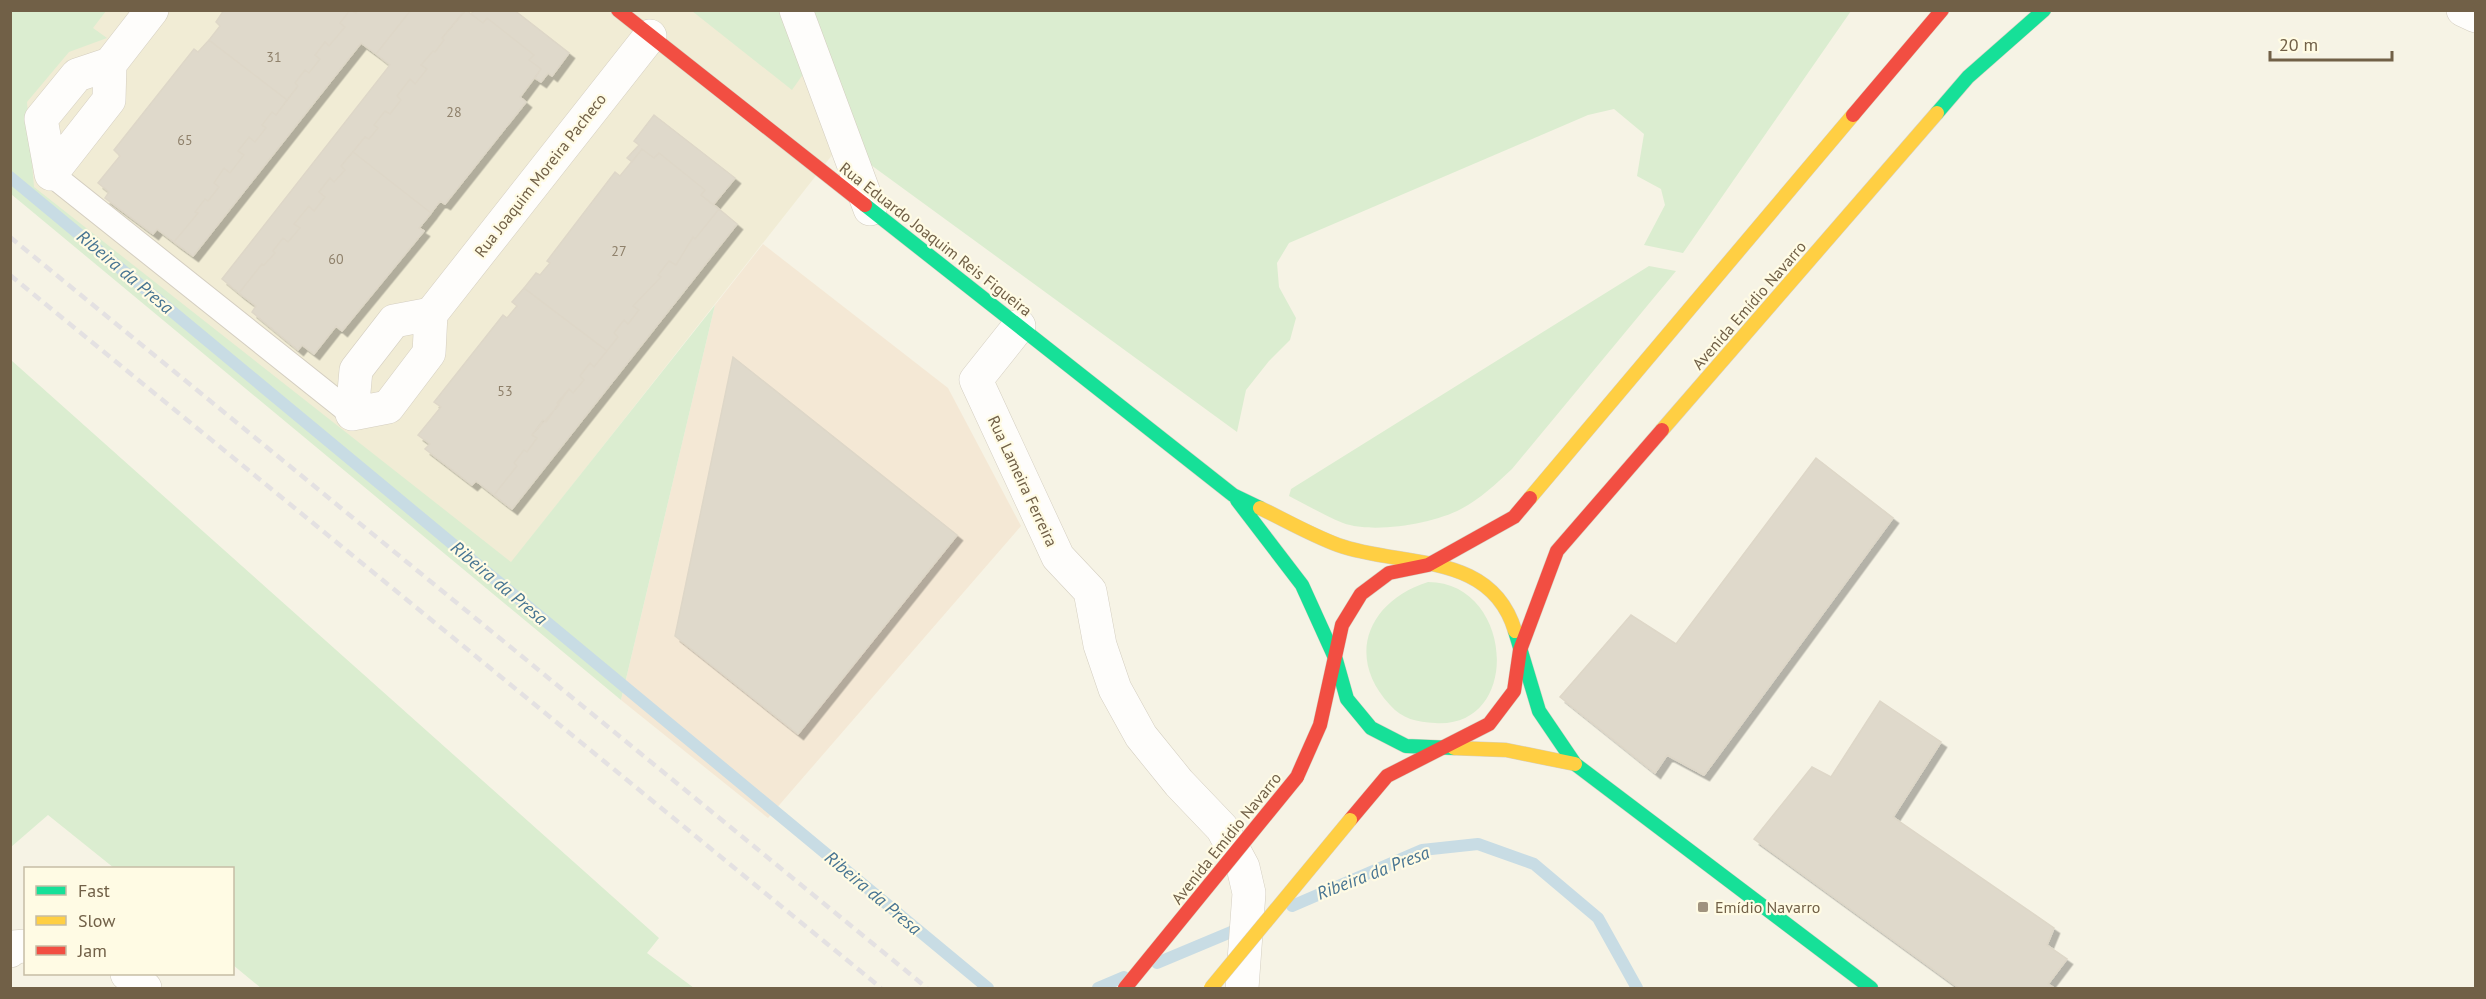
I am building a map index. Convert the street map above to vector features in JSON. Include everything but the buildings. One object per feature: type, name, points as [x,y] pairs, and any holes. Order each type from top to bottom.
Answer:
[{"type":"street","points":[[51,174],[109,100],[110,64],[152,10]]},
{"type":"street","name":"Rua Eduardo Joaquim Reis Figueira","points":[[618,10],[1233,495],[1339,545],[1428,565]]},
{"type":"street","points":[[796,10],[870,209]]},
{"type":"street","points":[[1575,764],[1506,750],[1406,746],[1371,728],[1347,699],[1336,660],[1342,625],[1361,594],[1389,573],[1428,565],[1514,517],[1942,10]]},
{"type":"street","name":"Avenida Emídio Navarro","points":[[1520,650],[1557,551],[1968,77],[2044,10]]},
{"type":"street","points":[[2463,10],[2475,16]]},
{"type":"street","name":"Rua Joaquim Moreira Pacheco","points":[[431,314],[650,36]]},
{"type":"street","points":[[431,314],[429,353],[388,406],[352,414],[356,370],[393,321],[431,314]]},
{"type":"street","name":"Rua Lameira Ferreira","points":[[1019,326],[976,380],[1058,557],[1090,591],[1100,645],[1115,688],[1141,736],[1179,783],[1222,828],[1244,867],[1249,893],[1243,985]]},
{"type":"street","name":"Rua Eduardo Joaquim Reis Figueira","points":[[1233,495],[1302,585],[1336,660]]},
{"type":"street","points":[[1428,565],[1463,571],[1490,588],[1510,613],[1539,711],[1575,764],[1871,988]]},
{"type":"street","points":[[1211,988],[1387,776],[1489,724],[1514,691],[1520,650]]},
{"type":"street","name":"Avenida Emídio Navarro","points":[[1125,988],[1297,777],[1320,725],[1336,660]]},
{"type":"street","points":[[10,951],[13,947],[24,946]]},
{"type":"street","points":[[127,975],[145,988]]},
{"type":"lane","points":[[51,174],[352,414]]},
{"type":"shaded area","points":[[10,11],[796,11],[844,140],[511,563],[11,194]]},
{"type":"shaded area","points":[[763,244],[948,388],[1021,526],[768,818],[621,700],[715,305]]},
{"type":"green space","points":[[10,11],[106,11],[93,28],[107,38],[69,52],[27,102],[34,187],[511,562],[715,305],[621,700],[11,194]]},
{"type":"green space","points":[[692,11],[783,11],[806,70],[792,90]]},
{"type":"green space","points":[[812,11],[1851,11],[1683,253],[1644,245],[1665,205],[1661,189],[1637,176],[1644,134],[1614,109],[1588,115],[1289,243],[1277,263],[1279,287],[1296,318],[1290,340],[1269,361],[1246,390],[1237,432],[860,157]]},
{"type":"green space","points":[[1649,266],[1676,271],[1512,469],[1488,491],[1468,505],[1449,514],[1419,523],[1370,528],[1343,523],[1289,496],[1291,489]]},
{"type":"green space","points":[[11,360],[659,938],[647,953],[694,988],[261,988],[234,966],[234,867],[113,867],[48,815],[11,847]]},
{"type":"green space","points":[[1428,582],[1457,588],[1478,605],[1491,628],[1497,655],[1494,681],[1483,704],[1463,719],[1435,723],[1405,717],[1390,705],[1376,687],[1369,668],[1366,650],[1370,633],[1378,617],[1390,602],[1407,591]]},
{"type":"waterway","name":"Ribeira da Presa","points":[[10,177],[988,988]]},
{"type":"waterway","name":"Ribeira da Presa","points":[[1292,906],[1422,850],[1478,844],[1534,864],[1598,918],[1637,988]]},
{"type":"waterway","name":"Ribeira da Presa","points":[[1157,963],[1243,927]]},
{"type":"waterway","name":"Ribeira da Presa","points":[[1098,988],[1124,977]]},
{"type":"railway","points":[[10,237],[927,988]]},
{"type":"railway","points":[[10,275],[881,988]]},
{"type":"traffic: fast","points":[[1937,113],[1968,77],[2044,10]]},
{"type":"traffic: fast","points":[[865,205],[1233,495],[1260,508]]},
{"type":"traffic: fast","points":[[1237,500],[1302,585],[1336,660],[1347,699],[1371,728],[1406,746],[1454,748]]},
{"type":"traffic: fast","points":[[1515,631],[1539,711],[1575,764],[1871,988]]},
{"type":"traffic: slow","points":[[1662,430],[1937,113]]},
{"type":"traffic: slow","points":[[1530,498],[1853,115]]},
{"type":"traffic: slow","points":[[1260,508],[1338,545],[1363,552],[1442,566],[1465,574],[1486,587],[1503,605],[1515,631]]},
{"type":"traffic: slow","points":[[1454,748],[1506,750],[1575,764]]},
{"type":"traffic: slow","points":[[1211,988],[1350,820]]},
{"type":"traffic: jam","points":[[618,10],[865,205]]},
{"type":"traffic: jam","points":[[1853,115],[1942,10]]},
{"type":"traffic: jam","points":[[1350,820],[1387,776],[1489,724],[1514,691],[1520,650],[1557,551],[1662,430]]},
{"type":"traffic: jam","points":[[1297,777],[1320,725],[1342,625],[1361,594],[1389,573],[1428,565],[1514,517],[1530,498]]},
{"type":"traffic: jam","points":[[1125,988],[1297,777]]},
{"type":"place","name":"Emídio Navarro","points":[[1703,907]]}]
